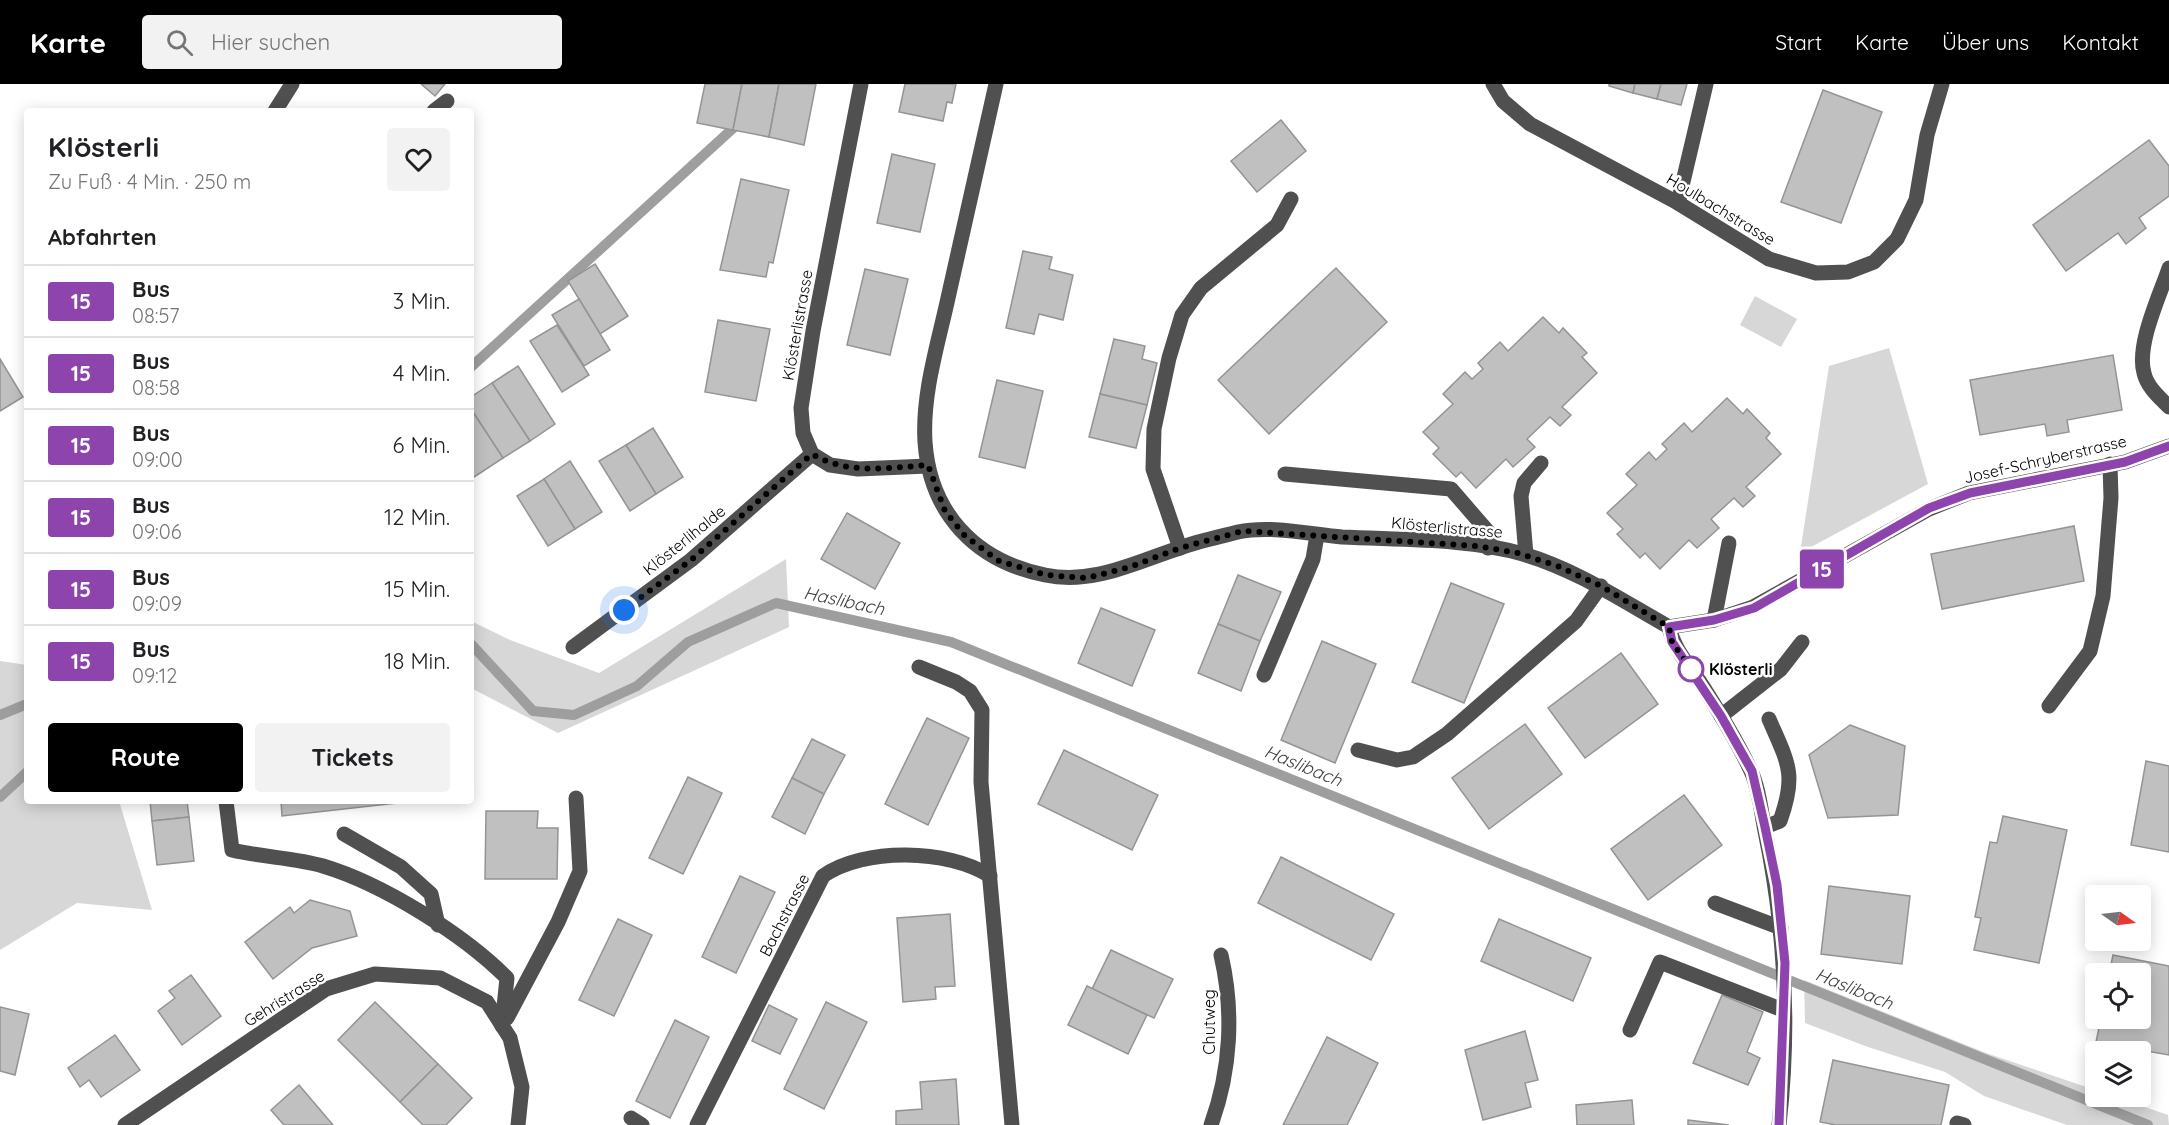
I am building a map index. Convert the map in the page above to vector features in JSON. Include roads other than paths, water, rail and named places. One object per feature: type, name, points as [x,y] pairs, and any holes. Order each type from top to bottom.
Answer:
[{"type":"street","points":[[277,108],[292,84]]},
{"type":"street","name":"Klösterlistrasse","points":[[812,454],[803,433],[801,408],[828,252],[861,84]]},
{"type":"street","name":"Klösterlistrasse","points":[[996,84],[928,396],[925,438],[928,465],[945,511],[965,536],[999,561],[1046,575],[1087,578],[1130,567],[1180,548],[1243,531],[1488,548],[1526,555],[1560,567],[1601,586],[1669,627]]},
{"type":"street","name":"Houlbachstrasse","points":[[1493,84],[1503,101],[1530,124],[1678,203],[1769,259],[1816,273],[1848,272],[1874,262],[1897,239],[1916,200],[1928,135],[1942,84]]},
{"type":"street","points":[[1678,203],[1706,84]]},
{"type":"street","points":[[438,108],[447,101]]},
{"type":"street","points":[[1180,548],[1153,469],[1154,429],[1169,358],[1182,315],[1201,288],[1277,225],[1291,199]]},
{"type":"street","points":[[2169,268],[2142,352],[2144,374],[2154,391],[2169,407]]},
{"type":"street","name":"Josef-Schryberstrasse","points":[[1669,627],[1714,620],[1754,608],[1929,508],[1970,493],[2110,464],[2169,446]]},
{"type":"street","points":[[812,454],[830,465],[858,469],[928,465]]},
{"type":"street","name":"Klösterlihalde","points":[[573,647],[691,560],[812,454]]},
{"type":"street","points":[[1526,555],[1521,496],[1524,483],[1541,463]]},
{"type":"street","points":[[2049,706],[2090,651],[2103,596],[2111,498],[2110,464]]},
{"type":"street","points":[[1285,474],[1451,489],[1490,534],[1488,548]]},
{"type":"street","points":[[1264,675],[1313,559],[1317,535]]},
{"type":"street","points":[[1714,620],[1729,543]]},
{"type":"street","points":[[1359,750],[1396,760],[1413,757],[1447,734],[1576,621],[1601,586]]},
{"type":"street","points":[[1669,627],[1672,642],[1721,716],[1752,771],[1765,827],[1777,885],[1785,972],[1779,1125]]},
{"type":"street","points":[[1721,716],[1781,669],[1802,642]]},
{"type":"street","points":[[919,667],[956,682],[970,691],[982,710],[981,782],[1012,1125]]},
{"type":"street","points":[[1765,827],[1780,821],[1790,790],[1786,758],[1769,719]]},
{"type":"street","points":[[502,1026],[558,922],[580,871],[576,798]]},
{"type":"street","name":"Gehristrasse","points":[[226,804],[232,850],[265,858],[322,866],[383,891],[482,953],[507,978],[502,1026]]},
{"type":"street","points":[[344,834],[402,867],[431,894],[438,925]]},
{"type":"street","name":"Bachstrasse","points":[[697,1125],[824,876],[837,866],[851,861],[913,857],[958,860],[973,865],[990,876]]},
{"type":"street","points":[[1715,903],[1781,928]]},
{"type":"street","name":"Chutweg","points":[[1211,1125],[1218,1106],[1229,1050],[1228,987],[1221,955]]},
{"type":"street","points":[[1630,1030],[1660,962],[1783,1007]]},
{"type":"street","name":"Gehristrasse","points":[[125,1125],[326,989],[375,974],[440,978],[487,1002],[510,1038],[522,1087],[518,1125]]},
{"type":"waterway","points":[[474,364],[741,121]]},
{"type":"waterway","name":"Haslibach","points":[[474,647],[533,711],[574,715],[637,686],[688,642],[776,603],[951,642],[2148,1125]]},
{"type":"waterway","name":"Haslibach","points":[[0,715],[24,705]]},
{"type":"waterway","points":[[0,797],[24,775]]},
{"type":"place","name":"Klösterli","points":[[1691,669]]}]
